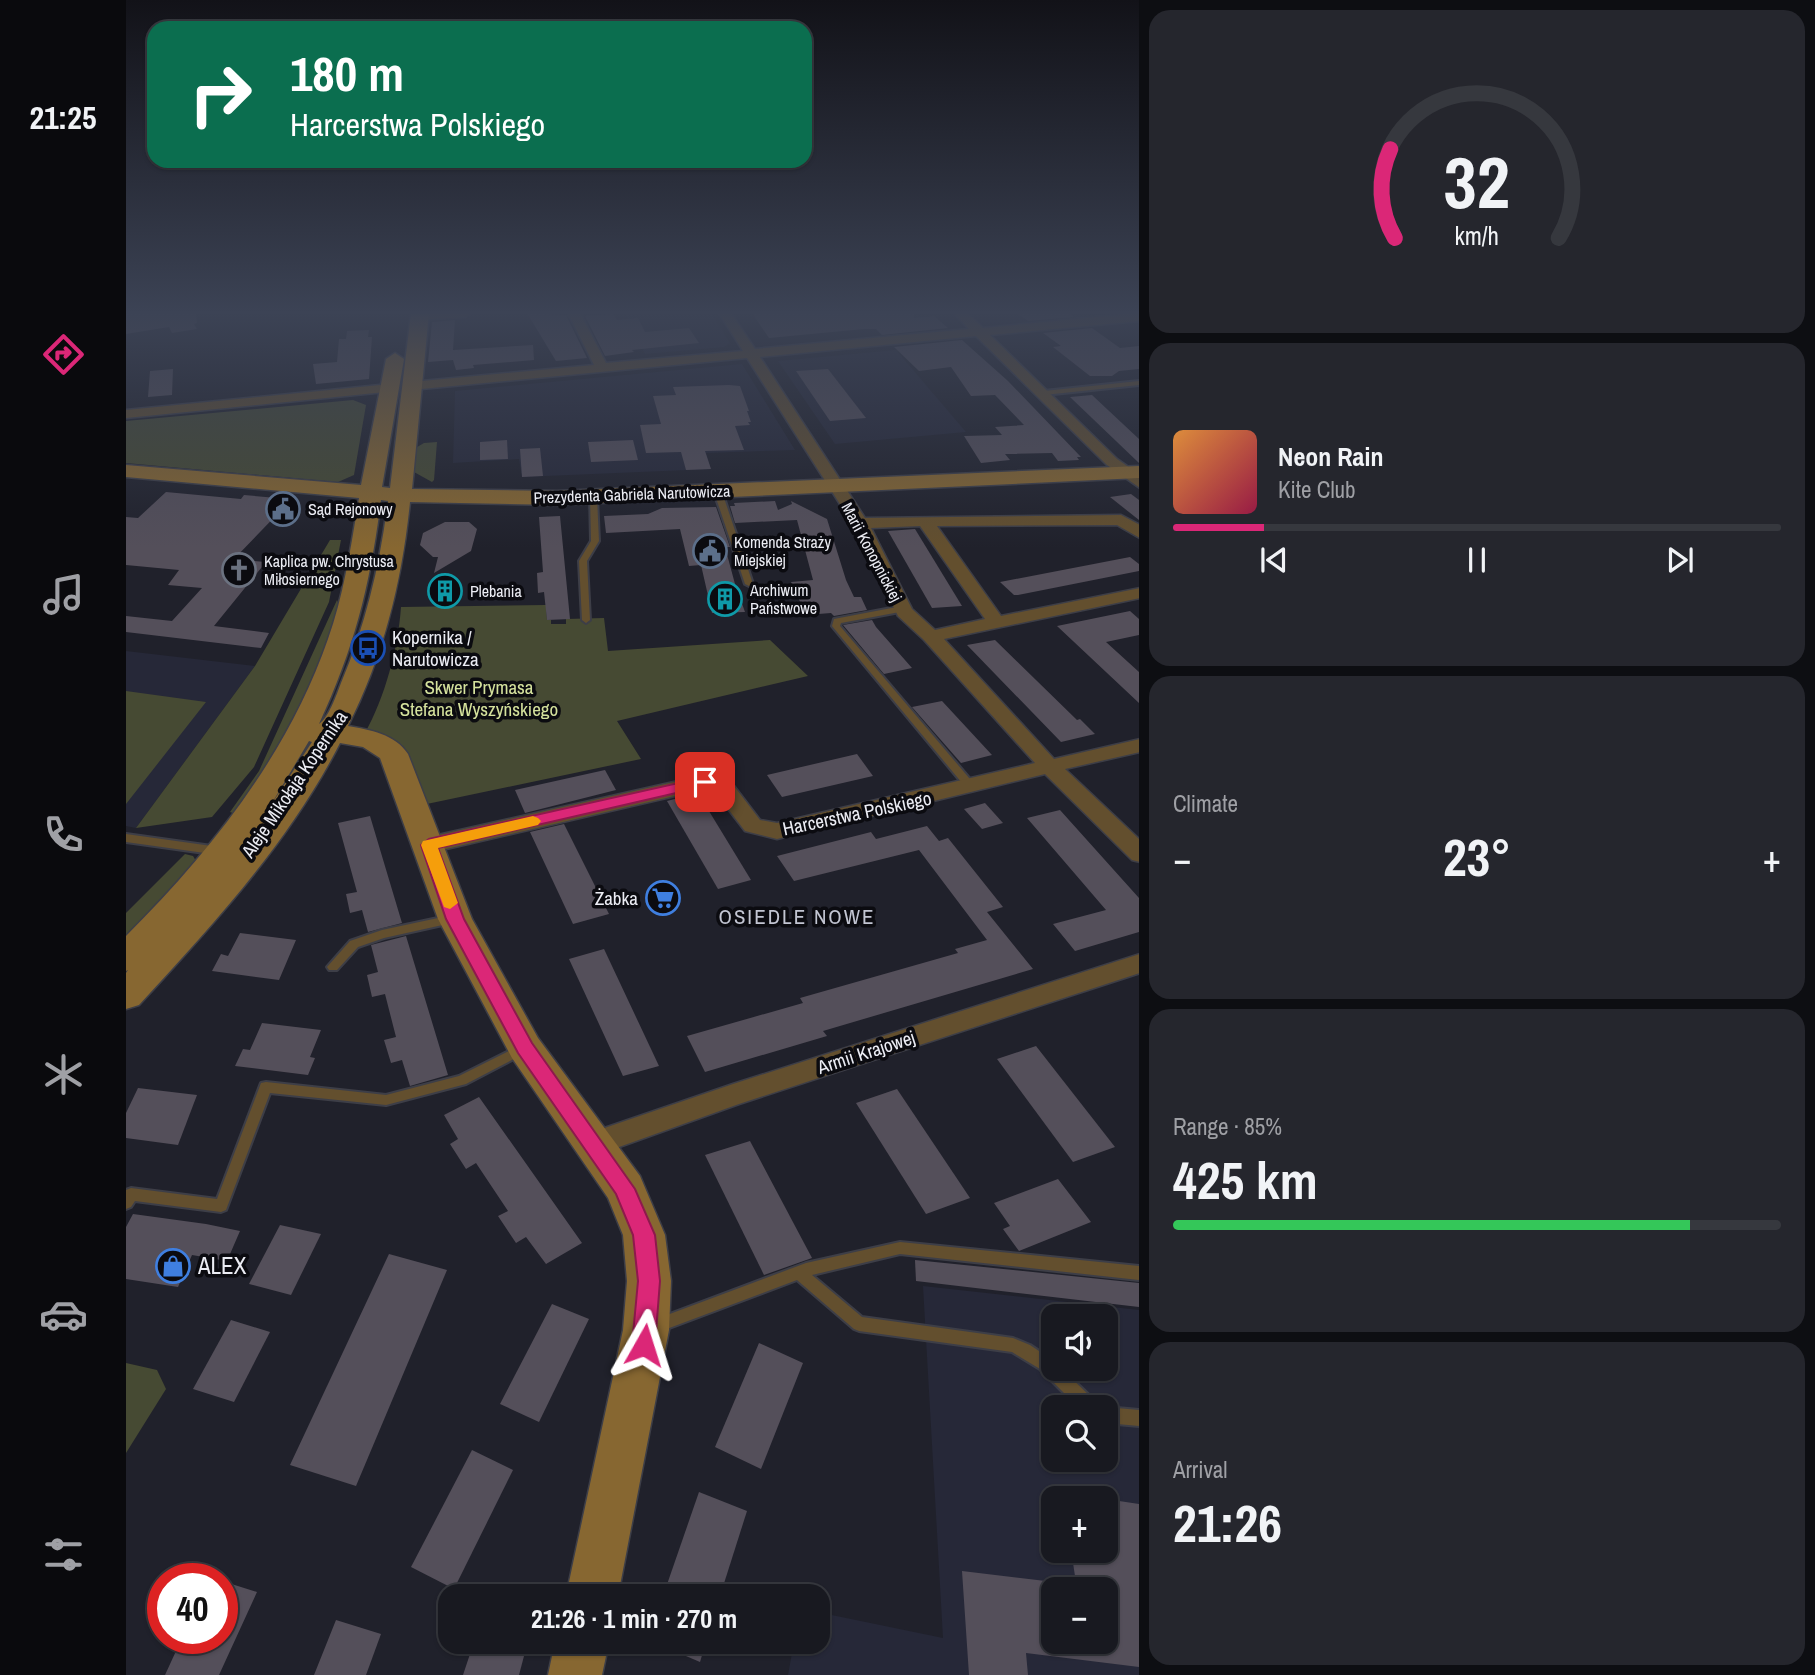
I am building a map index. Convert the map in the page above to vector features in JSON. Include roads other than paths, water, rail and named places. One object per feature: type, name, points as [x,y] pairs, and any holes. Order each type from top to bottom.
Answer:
[{"type":"street","points":[[126,414],[359,391]]},
{"type":"street","name":"Aleje Mikołaja Kopernika","points":[[314,733],[325,680],[341,639],[356,584],[371,492],[400,391]]},
{"type":"street","name":"Aleje Mikołaja Kopernika","points":[[126,995],[205,909],[265,793],[314,733],[346,706],[379,615],[387,582],[398,495],[401,391]]},
{"type":"street","name":"Marii Konopnickiej","points":[[776,391],[860,523],[902,609],[931,636],[1051,768],[1139,854]]},
{"type":"street","points":[[1044,393],[1135,476]]},
{"type":"street","name":"Prezydenta Gabriela Narutowicza","points":[[126,472],[398,495],[593,497],[1135,476]]},
{"type":"street","points":[[860,523],[1121,520],[1139,533]]},
{"type":"street","points":[[925,521],[996,622]]},
{"type":"street","points":[[931,636],[1139,593]]},
{"type":"street","points":[[314,733],[369,738],[378,741],[393,754],[455,919],[525,1048],[625,1189],[644,1235],[649,1281],[646,1330],[594,1584]]},
{"type":"street","name":"Harcerstwa Polskiego","points":[[429,845],[705,782],[721,785],[750,824],[770,831],[793,828],[1139,745]]},
{"type":"street","name":"Aleje Mikołaja Kopernika","points":[[126,958],[178,904],[234,854]]},
{"type":"street","name":"Armii Krajowej","points":[[594,1144],[746,1090],[1139,963]]},
{"type":"street","points":[[575,1675],[579,1654]]},
{"type":"lane","points":[[1044,393],[1061,391]]},
{"type":"lane","points":[[718,492],[749,584]]},
{"type":"lane","points":[[586,620],[583,561],[595,541],[593,497]]},
{"type":"lane","points":[[902,609],[837,621],[836,626],[971,787]]},
{"type":"lane","points":[[126,838],[234,854]]},
{"type":"lane","points":[[333,967],[354,944],[382,934],[455,919]]},
{"type":"lane","points":[[126,1203],[131,1194],[221,1206],[266,1087],[386,1100],[462,1080],[525,1048]]},
{"type":"lane","points":[[646,1330],[799,1273],[900,1248],[1139,1273]]},
{"type":"lane","points":[[799,1273],[859,1324],[1013,1345],[1048,1364],[1078,1395]]},
{"type":"lane","points":[[1118,1416],[1139,1418]]},
{"type":"place","name":"Sąd Rejonowy","points":[[283,509]]},
{"type":"place","name":"Komenda Straży Miejskiej","points":[[710,551]]},
{"type":"place","name":"Kaplica pw. Chrystusa Miłosiernego","points":[[239,570]]},
{"type":"place","name":"Plebania","points":[[445,591]]},
{"type":"place","name":"Archiwum Państwowe","points":[[725,599]]},
{"type":"place","name":"Kopernika / Narutowicza","points":[[368,648]]},
{"type":"place","name":"Żabka","points":[[663,898]]},
{"type":"place","name":"ALEX","points":[[173,1266]]},
{"type":"district","name":"OSIEDLE NOWE","points":[[797,917]]},
{"type":"park label","name":"Skwer Prymasa Stefana Wyszyńskiego","points":[[479,698]]}]
